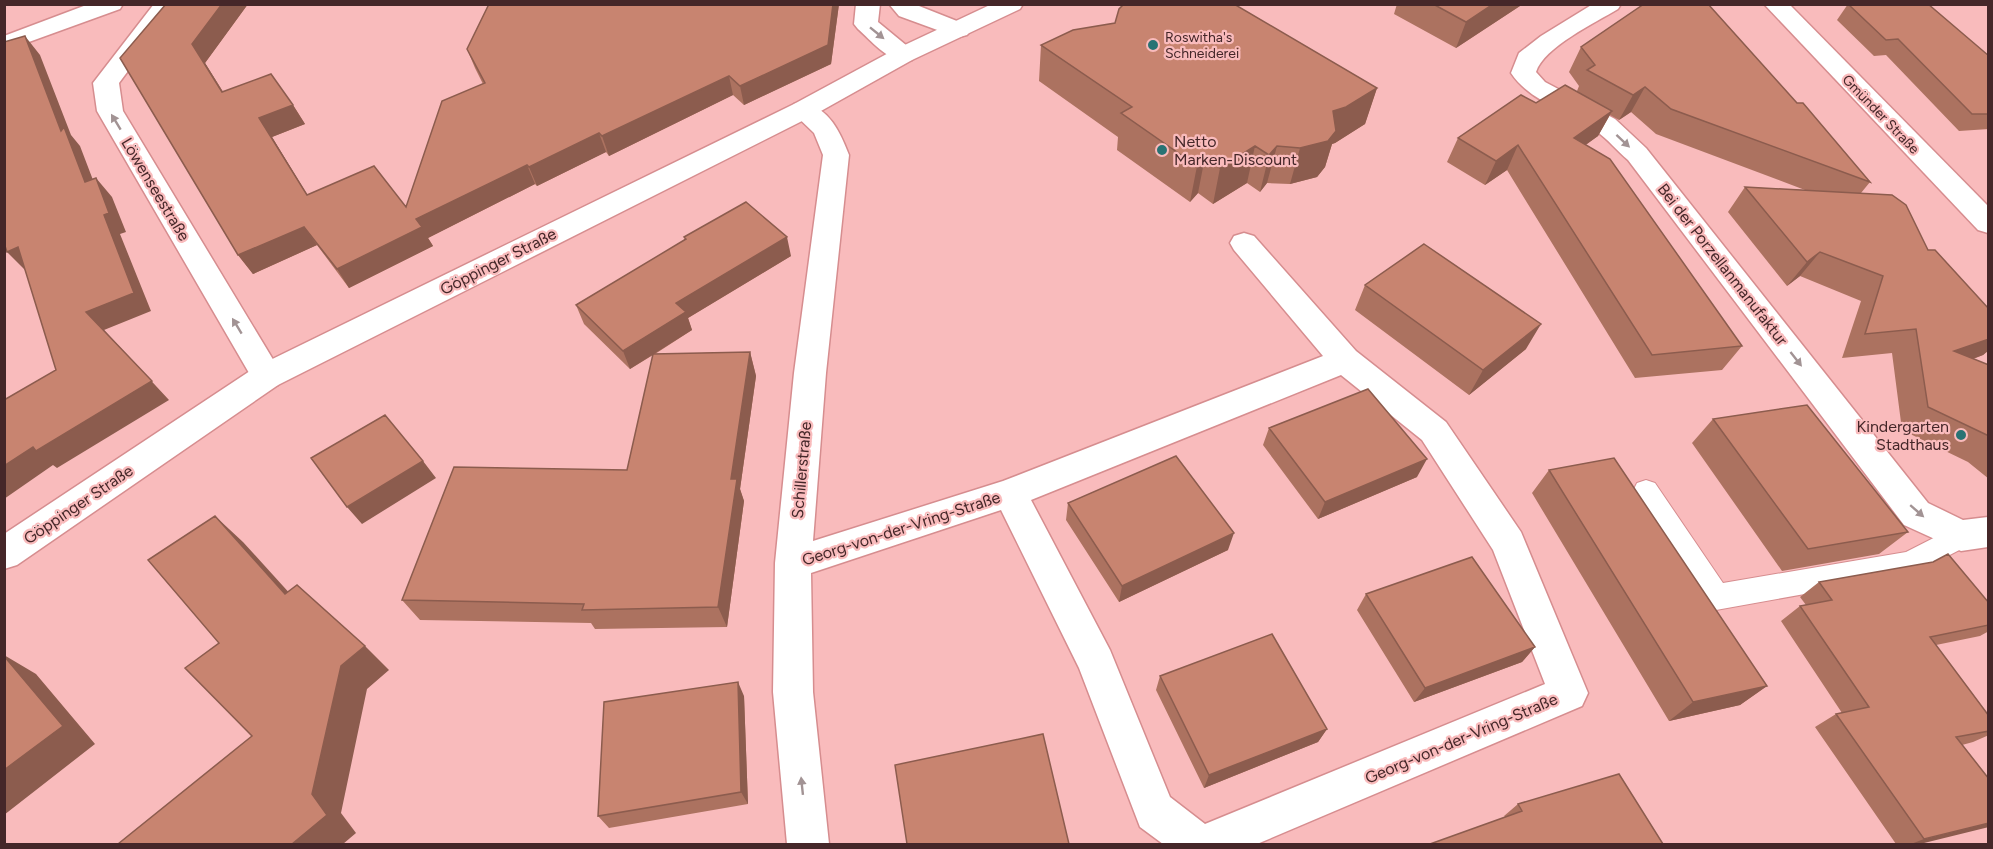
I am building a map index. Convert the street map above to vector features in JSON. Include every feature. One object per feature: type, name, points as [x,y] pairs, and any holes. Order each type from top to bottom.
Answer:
[{"type":"street","points":[[11,37],[112,4]]},
{"type":"street","name":"Löwenseestraße","points":[[167,4],[106,83],[110,111],[267,376]]},
{"type":"street","points":[[868,4],[866,24],[903,55]]},
{"type":"street","points":[[900,4],[907,11],[959,30]]},
{"type":"street","name":"Göppinger Straße","points":[[4,554],[267,376],[803,110],[903,55],[1012,4]]},
{"type":"street","name":"Bei der Porzellanmanufaktur","points":[[1610,4],[1550,41],[1528,58],[1523,73],[1536,87],[1606,125],[1637,154],[1916,513],[1975,534]]},
{"type":"street","name":"Gmünder Straße","points":[[1774,4],[1989,223]]},
{"type":"street","name":"Schillerstraße","points":[[803,110],[826,129],[836,155],[810,373],[793,563],[793,692],[808,844]]},
{"type":"street","name":"Georg-von-der-Vring-Straße","points":[[1208,844],[1568,693],[1509,543],[1434,431],[1345,360],[1244,243]]},
{"type":"street","name":"Georg-von-der-Vring-Straße","points":[[793,563],[1010,493],[1345,360]]},
{"type":"street","name":"Georg-von-der-Vring-Straße","points":[[1010,493],[1096,663],[1155,812],[1197,844]]},
{"type":"lane","points":[[1646,491],[1716,597],[1911,563],[1975,534]]},
{"type":"building","points":[[166,4],[222,4],[192,44],[222,92],[271,74],[293,105],[259,118],[307,195],[374,166],[406,207],[442,101],[485,83],[467,49],[489,4],[833,4],[828,45],[740,86],[729,76],[602,136],[599,133],[529,167],[527,165],[416,219],[422,227],[337,269],[304,227],[238,255],[120,58]]},
{"type":"building","points":[[1124,4],[1234,4],[1377,88],[1346,107],[1333,111],[1336,131],[1328,141],[1300,148],[1277,146],[1269,155],[1255,146],[1220,168],[1205,157],[1197,166],[1121,113],[1132,107],[1041,45],[1073,30],[1115,23],[1119,9]]},
{"type":"building","points":[[1433,4],[1493,4],[1466,22]]},
{"type":"building","points":[[1644,4],[1708,4],[1797,103],[1803,103],[1870,182],[1671,109],[1645,87],[1633,95],[1587,70],[1595,65],[1581,47]]},
{"type":"building","points":[[1848,4],[1928,4],[1989,56],[1989,114],[1972,114],[1898,39],[1886,40]]},
{"type":"building","points":[[25,36],[61,131],[64,127],[85,182],[96,178],[109,213],[104,215],[134,293],[86,312],[152,381],[36,451],[33,447],[4,466],[4,400],[56,370],[18,247],[7,252],[4,243],[4,42]]},
{"type":"building","points":[[1565,85],[1612,111],[1574,138],[1610,159],[1742,346],[1652,355],[1518,145],[1496,161],[1458,138],[1521,95],[1536,103]]},
{"type":"building","points":[[1745,187],[1892,195],[1906,205],[1928,250],[1935,250],[1989,309],[1989,339],[1954,351],[1989,365],[1989,436],[1928,407],[1916,329],[1865,334],[1883,276],[1820,252],[1807,262]]},
{"type":"building","points":[[746,202],[787,237],[676,303],[686,312],[623,351],[576,305],[686,239],[684,237]]},
{"type":"building","points":[[1424,244],[1541,324],[1483,370],[1365,285]]},
{"type":"building","points":[[750,352],[731,479],[737,479],[718,607],[582,610],[584,604],[402,600],[454,467],[627,470],[653,354]]},
{"type":"building","points":[[1368,389],[1427,459],[1325,502],[1269,428]]},
{"type":"building","points":[[1807,405],[1908,532],[1808,549],[1713,419]]},
{"type":"building","points":[[385,415],[423,461],[347,507],[311,458]]},
{"type":"building","points":[[1176,456],[1234,533],[1122,586],[1068,503]]},
{"type":"building","points":[[1614,458],[1767,686],[1693,702],[1549,470]]},
{"type":"building","points":[[215,516],[285,594],[297,585],[365,646],[341,666],[312,794],[327,815],[292,844],[118,844],[252,736],[185,668],[219,643],[148,560]]},
{"type":"building","points":[[1948,554],[1989,603],[1989,625],[1930,637],[1989,716],[1989,731],[1956,737],[1989,779],[1989,823],[1924,839],[1836,714],[1869,707],[1800,606],[1832,600],[1819,582],[1933,562]]},
{"type":"building","points":[[1472,557],[1535,647],[1425,688],[1366,594]]},
{"type":"building","points":[[1272,634],[1327,729],[1209,775],[1160,676]]},
{"type":"building","points":[[4,656],[63,726],[4,770]]},
{"type":"building","points":[[738,682],[741,792],[598,816],[604,702]]},
{"type":"building","points":[[1043,734],[1069,844],[907,844],[895,765]]},
{"type":"building","points":[[1619,774],[1663,844],[1430,844],[1522,811],[1518,804]]},
{"type":"place","name":"Roswitha's Schneiderei","points":[[1153,45]]},
{"type":"place","name":"Netto Marken-Discount","points":[[1162,150]]},
{"type":"place","name":"Kindergarten Stadthaus","points":[[1961,435]]}]
